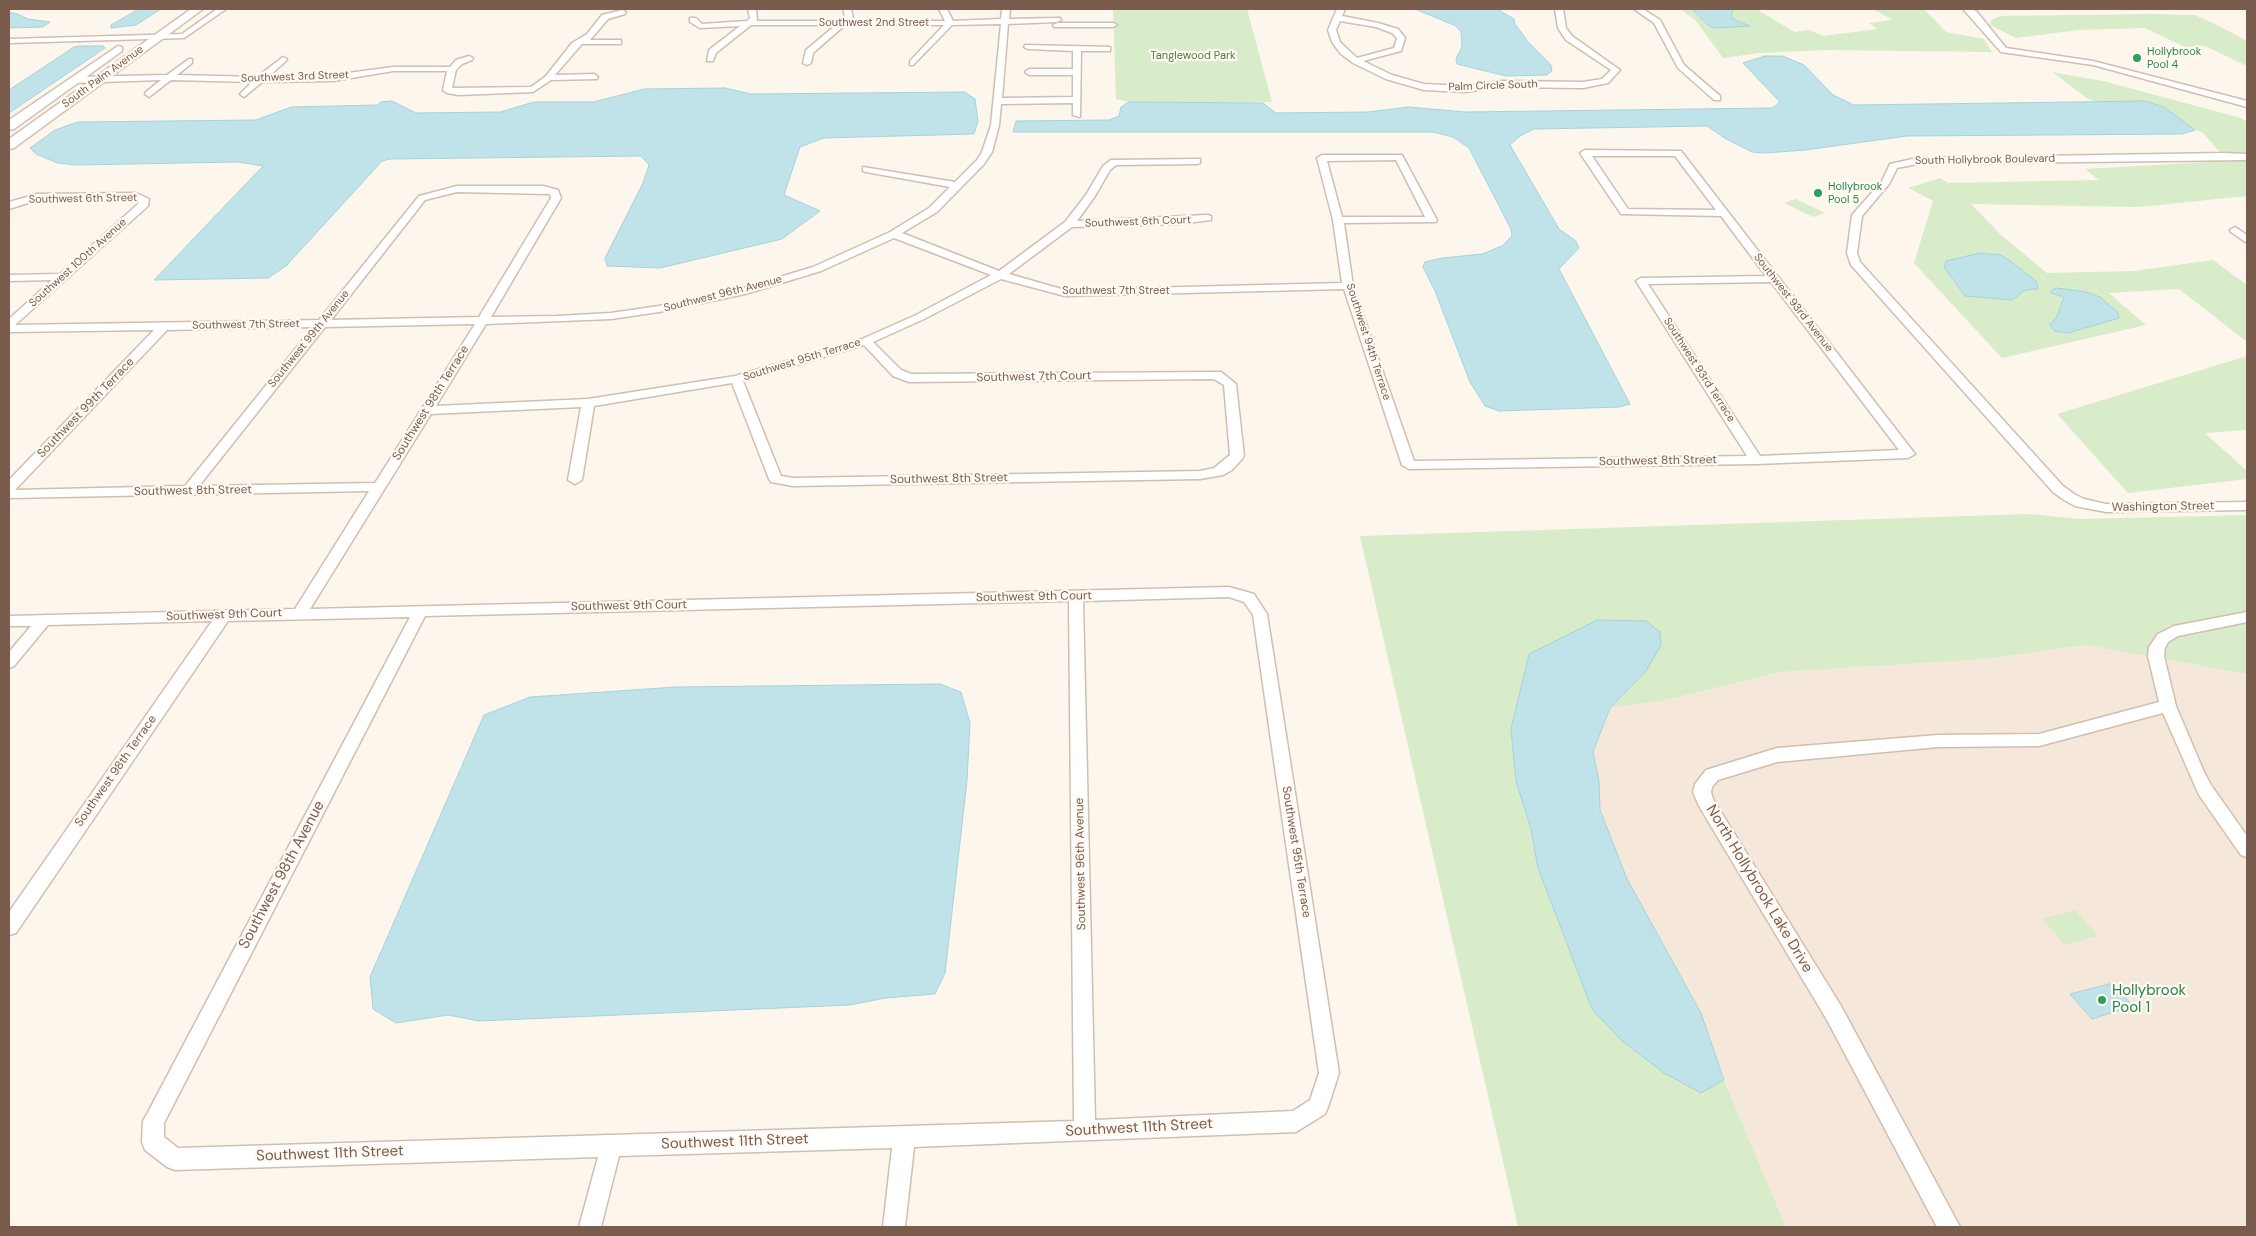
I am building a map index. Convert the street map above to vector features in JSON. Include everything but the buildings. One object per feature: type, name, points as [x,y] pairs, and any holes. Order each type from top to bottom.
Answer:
[{"type":"main road","name":"South Palm Avenue","points":[[9,145],[198,9]]},
{"type":"main road","name":"South Palm Avenue","points":[[9,126],[154,23]]},
{"type":"street","points":[[9,35],[184,36],[222,9]]},
{"type":"street","points":[[710,59],[712,52],[754,19],[752,9]]},
{"type":"street","points":[[807,63],[808,52],[836,27],[846,23],[850,18],[847,9]]},
{"type":"street","points":[[913,63],[950,23],[943,9]]},
{"type":"street","name":"Southwest 96th Avenue","points":[[483,320],[566,318],[659,310],[746,291],[817,270],[894,234],[933,210],[959,186],[986,152],[995,125],[1006,9]]},
{"type":"street","points":[[1056,33],[1057,9]]},
{"type":"street","points":[[1341,9],[1337,18],[1378,25],[1395,31],[1402,38],[1398,49],[1356,61]]},
{"type":"street","name":"Palm Circle South","points":[[1337,18],[1332,30],[1336,42],[1343,51],[1356,61],[1389,77],[1424,87],[1465,89],[1502,84],[1583,85],[1605,81],[1616,70],[1569,38],[1562,28],[1559,9]]},
{"type":"street","points":[[1638,9],[1657,22],[1681,66],[1717,98]]},
{"type":"street","points":[[1968,9],[1999,47],[2004,50],[2094,63],[2247,104]]},
{"type":"street","points":[[469,58],[459,62],[452,69],[447,90],[458,92],[527,91],[540,86],[549,78],[580,42],[590,36],[605,17],[622,12]]},
{"type":"street","name":"Southwest 2nd Street","points":[[693,20],[700,26],[748,23],[950,23],[1004,21],[1056,33],[1112,25]]},
{"type":"street","points":[[1028,47],[1056,33]]},
{"type":"street","points":[[1056,33],[1077,49],[1106,48]]},
{"type":"street","points":[[9,40],[135,36]]},
{"type":"street","points":[[580,42],[618,42]]},
{"type":"street","points":[[1077,49],[1077,115]]},
{"type":"street","points":[[244,94],[283,60]]},
{"type":"street","points":[[149,94],[189,62]]},
{"type":"street","points":[[355,83],[356,78],[372,64]]},
{"type":"street","name":"Southwest 3rd Street","points":[[73,80],[113,82],[168,79],[259,80],[333,78],[393,69],[452,69]]},
{"type":"street","points":[[1029,72],[1077,72]]},
{"type":"street","points":[[549,78],[594,77]]},
{"type":"street","points":[[998,101],[1077,100]]},
{"type":"street","name":"Southwest 93rd Avenue","points":[[1723,213],[1625,212],[1586,154],[1678,153],[1908,454]]},
{"type":"street","name":"Southwest 94th Terrace","points":[[1338,220],[1432,220],[1399,156],[1322,158],[1338,220],[1348,286],[1409,466]]},
{"type":"street","name":"South Hollybrook Boulevard","points":[[2080,503],[2058,489],[1856,263],[1852,253],[1858,214],[1886,182],[1894,166],[1917,161],[2247,157]]},
{"type":"street","name":"Southwest 95th Terrace","points":[[427,410],[588,403],[736,379],[866,341],[920,317],[1000,275],[1068,224],[1090,196],[1106,168],[1114,162],[1197,161]]},
{"type":"street","points":[[866,170],[959,186]]},
{"type":"street","name":"Southwest 99th Avenue","points":[[188,492],[422,198],[435,193],[457,189],[543,189],[555,192]]},
{"type":"street","name":"Southwest 98th Terrace","points":[[300,613],[483,320],[556,198],[555,192]]},
{"type":"street","name":"Southwest 6th Street","points":[[9,206],[21,200],[37,197],[136,196],[144,199]]},
{"type":"street","name":"Southwest 100th Avenue","points":[[9,325],[144,204],[144,199]]},
{"type":"street","name":"Southwest 6th Court","points":[[1068,224],[1179,221],[1207,218]]},
{"type":"street","points":[[2247,228],[2235,230],[2247,240]]},
{"type":"street","name":"Southwest 7th Street","points":[[894,234],[1000,275],[1064,293],[1348,286]]},
{"type":"street","points":[[9,278],[62,277]]},
{"type":"street","name":"Southwest 93rd Terrace","points":[[1756,460],[1641,281],[1774,279]]},
{"type":"street","name":"Southwest 7th Street","points":[[9,329],[483,320]]},
{"type":"street","name":"Southwest 99th Terrace","points":[[9,488],[162,327]]},
{"type":"street","name":"Southwest 7th Court","points":[[866,341],[897,373],[909,378],[1217,375],[1230,384],[1237,456],[1227,467]]},
{"type":"street","name":"Southwest 8th Street","points":[[736,379],[776,479],[1200,475],[1218,472],[1227,467]]},
{"type":"street","points":[[575,480],[588,403]]},
{"type":"street","name":"Southwest 8th Street","points":[[1409,466],[1756,460],[1908,454]]},
{"type":"street","name":"Southwest 8th Street","points":[[9,494],[377,488]]},
{"type":"street","name":"Washington Street","points":[[2080,503],[2120,508],[2247,506]]},
{"type":"street","name":"Southwest 9th Court","points":[[9,620],[1229,592],[1248,598]]},
{"type":"street","name":"Southwest 96th Avenue","points":[[1076,596],[1085,1132]]},
{"type":"street","name":"Southwest 95th Terrace","points":[[1248,598],[1260,614],[1329,1073],[1318,1108]]},
{"type":"street","name":"Southwest 98th Avenue","points":[[153,1142],[154,1121],[420,611]]},
{"type":"street","name":"Southwest 98th Terrace","points":[[9,927],[224,615]]},
{"type":"street","points":[[2247,617],[2181,629],[2162,638],[2157,647],[2156,656],[2168,706],[2205,790],[2247,850]]},
{"type":"street","points":[[9,662],[44,620]]},
{"type":"street","name":"North Hollybrook Lake Drive","points":[[1949,1227],[1834,1013],[1705,801],[1702,792],[1704,784],[1712,775],[1776,755],[1938,741],[2039,740],[2168,706]]},
{"type":"street","name":"Southwest 11th Street","points":[[153,1142],[175,1159],[611,1147],[904,1136],[1085,1132],[1296,1121],[1318,1108]]},
{"type":"street","points":[[894,1227],[904,1136]]},
{"type":"street","points":[[590,1227],[611,1147]]},
{"type":"shaded area","points":[[2085,645],[2247,674],[2247,1227],[1786,1227],[1724,1080],[1701,1013],[1627,879],[1600,810],[1599,781],[1593,752],[1610,708],[1662,701],[1780,672],[1987,659]]},
{"type":"green space","name":"Tanglewood Park","points":[[1113,9],[1247,9],[1272,102],[1129,102],[1116,99]]},
{"type":"green space","points":[[1681,9],[1756,9],[1795,32],[1810,30],[1823,36],[1878,29],[1869,23],[1893,20],[1872,9],[1924,9],[1946,32],[1984,39],[1992,52],[1823,50],[1760,53],[1723,58],[1696,21]]},
{"type":"green space","points":[[2195,15],[2219,26],[2247,41],[2247,66],[2205,46],[2185,47],[2145,28],[2079,30],[2016,38],[1990,25],[1991,20],[2000,16]]},
{"type":"green space","points":[[2052,72],[2103,81],[2241,118],[2247,122],[2247,196],[2139,207],[1971,204],[2002,236],[2047,273],[2134,271],[2213,260],[2247,285],[2247,342],[2179,289],[2109,293],[2146,325],[2002,358],[1914,263],[1933,201],[1908,188],[1940,178],[1948,183],[2099,180],[2085,169],[2228,161],[2202,132],[2088,99]]},
{"type":"green space","points":[[1796,199],[1825,213],[1813,217],[1784,203]]},
{"type":"green space","points":[[2247,356],[2247,430],[2205,433],[2247,471],[2247,479],[2128,493],[2057,414]]},
{"type":"green space","points":[[2029,514],[2080,519],[2247,515],[2247,674],[2085,645],[1987,659],[1780,672],[1662,701],[1610,708],[1593,752],[1599,781],[1600,810],[1628,880],[1701,1013],[1724,1080],[1786,1227],[1518,1227],[1360,536]]},
{"type":"green space","points":[[2075,910],[2098,936],[2065,945],[2042,919]]},
{"type":"water","points":[[139,9],[161,9],[136,25],[111,28],[111,25]]},
{"type":"water","points":[[1415,9],[1497,9],[1514,19],[1515,24],[1529,43],[1551,65],[1552,71],[1547,75],[1506,76],[1457,64],[1456,59],[1462,46],[1461,32],[1456,26]]},
{"type":"water","points":[[1692,9],[1733,9],[1731,18],[1750,26],[1714,28],[1709,26]]},
{"type":"water","points":[[9,13],[15,13],[28,19],[50,22],[43,27],[9,28]]},
{"type":"water","points":[[103,46],[105,48],[9,113],[9,90],[74,47]]},
{"type":"water","points":[[1765,56],[1783,56],[1804,65],[1833,95],[1854,105],[2146,101],[2164,107],[2195,130],[2182,134],[1907,136],[1805,150],[1765,153],[1752,152],[1726,139],[1707,126],[1534,129],[1520,136],[1510,145],[1559,229],[1576,241],[1579,248],[1559,269],[1630,404],[1619,407],[1499,411],[1485,406],[1470,382],[1435,291],[1423,267],[1425,262],[1442,258],[1482,254],[1502,246],[1512,236],[1511,229],[1469,148],[1453,137],[1433,132],[1013,132],[1016,121],[1109,120],[1119,116],[1121,107],[1129,102],[1263,103],[1276,113],[1368,112],[1409,107],[1465,112],[1772,108],[1780,102],[1743,63]]},
{"type":"water","points":[[725,88],[751,94],[965,92],[975,99],[978,121],[974,134],[824,138],[800,147],[784,195],[820,211],[782,239],[660,268],[607,266],[605,258],[643,183],[649,165],[641,156],[390,159],[382,161],[286,266],[268,278],[154,280],[263,166],[238,162],[76,165],[58,163],[36,154],[30,148],[55,130],[78,122],[256,120],[291,107],[377,105],[381,102],[392,101],[416,113],[500,112],[534,102],[594,102],[644,89]]},
{"type":"water","points":[[1980,253],[2000,255],[2009,260],[2036,281],[2038,289],[2025,290],[2012,300],[1965,296],[1944,267],[1946,261]]},
{"type":"water","points":[[2056,288],[2086,292],[2100,297],[2118,313],[2119,318],[2068,333],[2055,331],[2050,325],[2057,316],[2064,297],[2051,293]]},
{"type":"water","points":[[1597,620],[1646,621],[1660,632],[1661,645],[1646,671],[1610,708],[1593,752],[1599,781],[1600,810],[1627,879],[1701,1013],[1724,1080],[1701,1093],[1664,1073],[1622,1041],[1592,1009],[1538,868],[1531,829],[1516,781],[1511,729],[1529,654]]},
{"type":"water","points":[[940,684],[961,692],[970,723],[967,781],[945,973],[935,994],[885,998],[850,1005],[479,1021],[448,1015],[396,1023],[373,1009],[370,977],[484,715],[530,697],[676,687]]},
{"type":"water","name":"Hollybrook Pool 1","points":[[2113,983],[2133,1006],[2092,1019],[2070,994]]},
{"type":"place","name":"Hollybrook Pool 4","points":[[2137,58]]},
{"type":"place","name":"Hollybrook Pool 5","points":[[1818,193]]},
{"type":"place","name":"Hollybrook Pool 1","points":[[2102,1000]]}]
